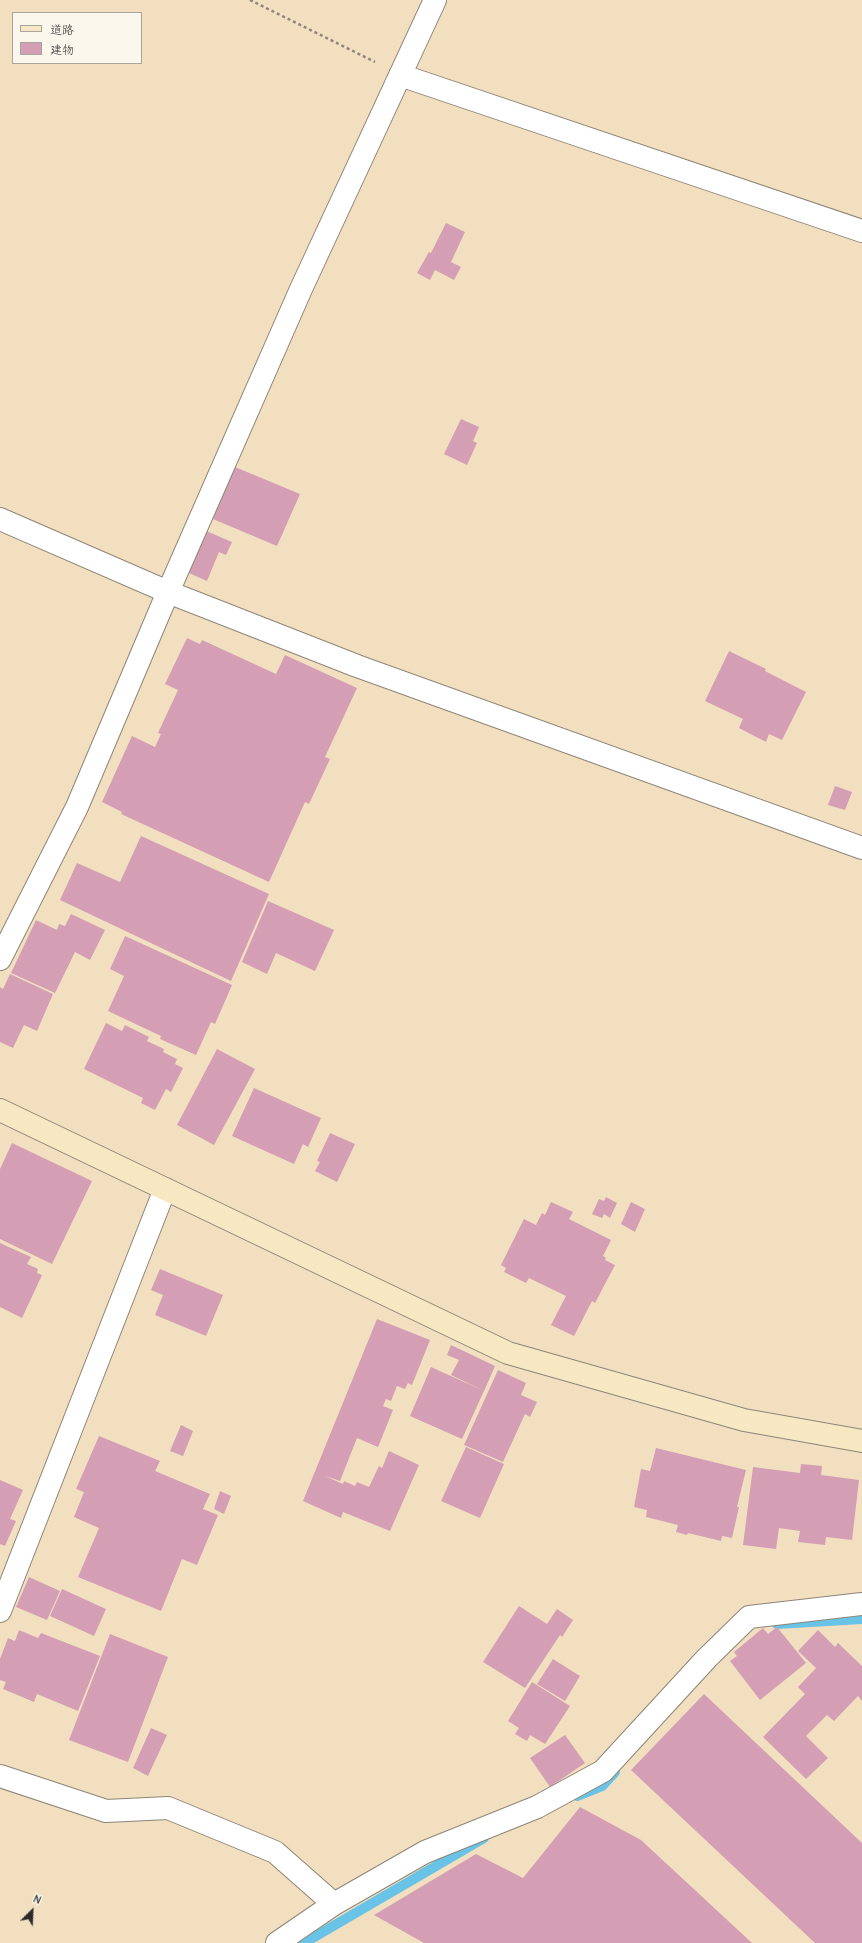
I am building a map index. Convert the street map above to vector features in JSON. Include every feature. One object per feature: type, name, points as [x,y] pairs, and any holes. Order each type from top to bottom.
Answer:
[{"type":"street","points":[[0,959],[77,807],[168,592],[301,289],[435,0]]},
{"type":"street","points":[[400,75],[862,230]]},
{"type":"street","points":[[0,519],[168,592],[357,666],[862,848]]},
{"type":"street","points":[[0,1110],[508,1353],[744,1420],[862,1440]]},
{"type":"street","points":[[0,1611],[165,1189]]},
{"type":"street","points":[[277,1943],[334,1904],[425,1852],[537,1807],[603,1771],[707,1658],[749,1617],[862,1604]]},
{"type":"street","points":[[0,1776],[106,1811],[168,1808],[275,1852],[334,1904]]},
{"type":"path","points":[[250,0],[400,75]]},
{"type":"building","points":[[446,223],[465,232],[451,262],[461,267],[454,280],[435,270],[430,280],[417,273],[429,252],[431,253]]},
{"type":"building","points":[[461,419],[479,427],[473,441],[477,443],[467,465],[444,454]]},
{"type":"building","points":[[235,467],[300,494],[277,546],[213,519]]},
{"type":"building","points":[[204,530],[232,542],[226,555],[219,552],[207,581],[189,573],[202,543],[199,542]]},
{"type":"building","points":[[187,638],[200,644],[202,640],[276,674],[285,655],[357,688],[325,757],[330,759],[309,804],[305,802],[269,882],[121,814],[122,812],[102,802],[132,736],[155,747],[161,734],[158,733],[178,690],[165,684]]},
{"type":"building","points":[[729,651],[766,669],[765,671],[806,692],[782,740],[769,734],[766,742],[739,728],[743,719],[705,701]]},
{"type":"building","points":[[835,786],[852,792],[845,810],[828,805]]},
{"type":"building","points":[[141,836],[269,894],[231,981],[60,900],[77,863],[120,882]]},
{"type":"building","points":[[268,901],[334,930],[315,971],[276,953],[267,974],[242,962]]},
{"type":"building","points":[[71,914],[105,930],[90,960],[75,952],[55,993],[11,973],[36,920],[57,930],[59,924],[65,926]]},
{"type":"building","points":[[125,936],[232,985],[215,1024],[211,1022],[196,1055],[160,1039],[161,1036],[108,1011],[124,976],[110,969]]},
{"type":"building","points":[[10,974],[53,994],[37,1031],[24,1025],[13,1048],[0,1042],[0,987],[3,989]]},
{"type":"building","points":[[106,1023],[122,1031],[125,1025],[149,1037],[147,1041],[164,1049],[163,1052],[177,1059],[175,1064],[183,1068],[171,1092],[166,1089],[155,1110],[141,1103],[143,1098],[84,1069]]},
{"type":"building","points":[[217,1049],[255,1069],[214,1145],[177,1125]]},
{"type":"building","points":[[254,1088],[321,1118],[308,1147],[303,1144],[294,1164],[232,1136]]},
{"type":"building","points":[[330,1133],[355,1144],[337,1182],[315,1171],[320,1162],[317,1161]]},
{"type":"building","points":[[12,1143],[92,1181],[52,1264],[0,1239],[0,1169]]},
{"type":"building","points":[[606,1197],[617,1203],[610,1218],[604,1214],[602,1218],[592,1214],[599,1199],[604,1201]]},
{"type":"building","points":[[551,1202],[573,1212],[569,1219],[611,1240],[603,1256],[606,1258],[605,1260],[615,1265],[595,1303],[592,1301],[574,1336],[551,1325],[566,1296],[529,1278],[526,1283],[504,1272],[506,1268],[501,1265],[524,1219],[536,1225],[542,1213],[545,1215]]},
{"type":"building","points":[[631,1202],[645,1209],[635,1232],[621,1224]]},
{"type":"building","points":[[0,1243],[31,1257],[27,1264],[38,1269],[37,1273],[42,1275],[22,1318],[0,1307]]},
{"type":"building","points":[[160,1269],[223,1295],[206,1336],[155,1315],[163,1295],[151,1290]]},
{"type":"building","points":[[377,1319],[430,1340],[412,1385],[408,1383],[405,1389],[397,1386],[391,1401],[386,1399],[383,1406],[393,1410],[378,1447],[357,1438],[340,1481],[325,1476],[343,1484],[344,1481],[355,1486],[357,1482],[369,1487],[379,1466],[382,1468],[389,1451],[419,1465],[390,1531],[343,1512],[341,1518],[303,1501]]},
{"type":"building","points":[[451,1345],[495,1366],[484,1391],[451,1375],[459,1360],[447,1355]]},
{"type":"building","points":[[431,1367],[484,1391],[462,1439],[410,1416]]},
{"type":"building","points":[[498,1370],[526,1383],[521,1395],[537,1402],[530,1417],[525,1414],[503,1462],[464,1445]]},
{"type":"building","points":[[181,1425],[193,1431],[183,1456],[170,1451]]},
{"type":"building","points":[[99,1436],[160,1461],[155,1471],[210,1494],[203,1509],[218,1515],[197,1565],[182,1559],[161,1611],[78,1577],[99,1528],[74,1517],[84,1492],[76,1489]]},
{"type":"building","points":[[466,1447],[504,1464],[480,1518],[441,1501]]},
{"type":"building","points":[[656,1448],[746,1470],[737,1507],[739,1507],[732,1538],[722,1536],[721,1541],[688,1533],[687,1535],[676,1532],[678,1525],[646,1517],[647,1510],[634,1507],[641,1469],[650,1471]]},
{"type":"building","points":[[801,1464],[822,1466],[821,1475],[859,1480],[852,1540],[826,1537],[825,1545],[798,1542],[800,1531],[779,1528],[776,1549],[743,1545],[753,1467],[800,1473]]},
{"type":"building","points":[[0,1480],[23,1490],[10,1519],[16,1521],[5,1546],[0,1544]]},
{"type":"building","points":[[220,1491],[231,1496],[224,1514],[214,1509]]},
{"type":"building","points":[[29,1577],[60,1591],[47,1620],[16,1607]]},
{"type":"building","points":[[62,1589],[106,1609],[94,1636],[50,1616]]},
{"type":"building","points":[[519,1606],[547,1624],[557,1609],[573,1620],[562,1637],[560,1635],[525,1688],[483,1662]]},
{"type":"building","points":[[777,1627],[806,1663],[760,1700],[730,1661],[737,1656],[734,1652],[763,1628],[768,1634]]},
{"type":"building","points":[[19,1630],[38,1638],[41,1633],[100,1656],[78,1711],[37,1694],[34,1702],[3,1689],[6,1682],[0,1680],[0,1659],[8,1638],[15,1641]]},
{"type":"building","points":[[818,1630],[835,1647],[838,1643],[862,1666],[862,1701],[858,1696],[834,1721],[827,1715],[806,1736],[828,1758],[806,1779],[763,1737],[805,1694],[798,1687],[816,1668],[798,1651]]},
{"type":"building","points":[[110,1634],[168,1657],[128,1762],[69,1740]]},
{"type":"building","points":[[553,1659],[580,1676],[565,1701],[537,1684]]},
{"type":"building","points":[[532,1682],[570,1706],[545,1744],[530,1735],[527,1741],[515,1734],[519,1728],[508,1721]]},
{"type":"building","points":[[704,1694],[862,1843],[862,1943],[815,1943],[631,1770]]},
{"type":"building","points":[[151,1728],[167,1735],[148,1776],[133,1768]]},
{"type":"building","points":[[565,1735],[585,1763],[550,1787],[530,1758]]},
{"type":"building","points":[[580,1807],[641,1840],[752,1943],[424,1943],[374,1915],[476,1854],[523,1878]]},
{"type":"waterway","points":[[777,1624],[862,1619]]},
{"type":"waterway","points":[[577,1796],[602,1786],[615,1772]]},
{"type":"waterway","points":[[304,1943],[484,1838]]}]
